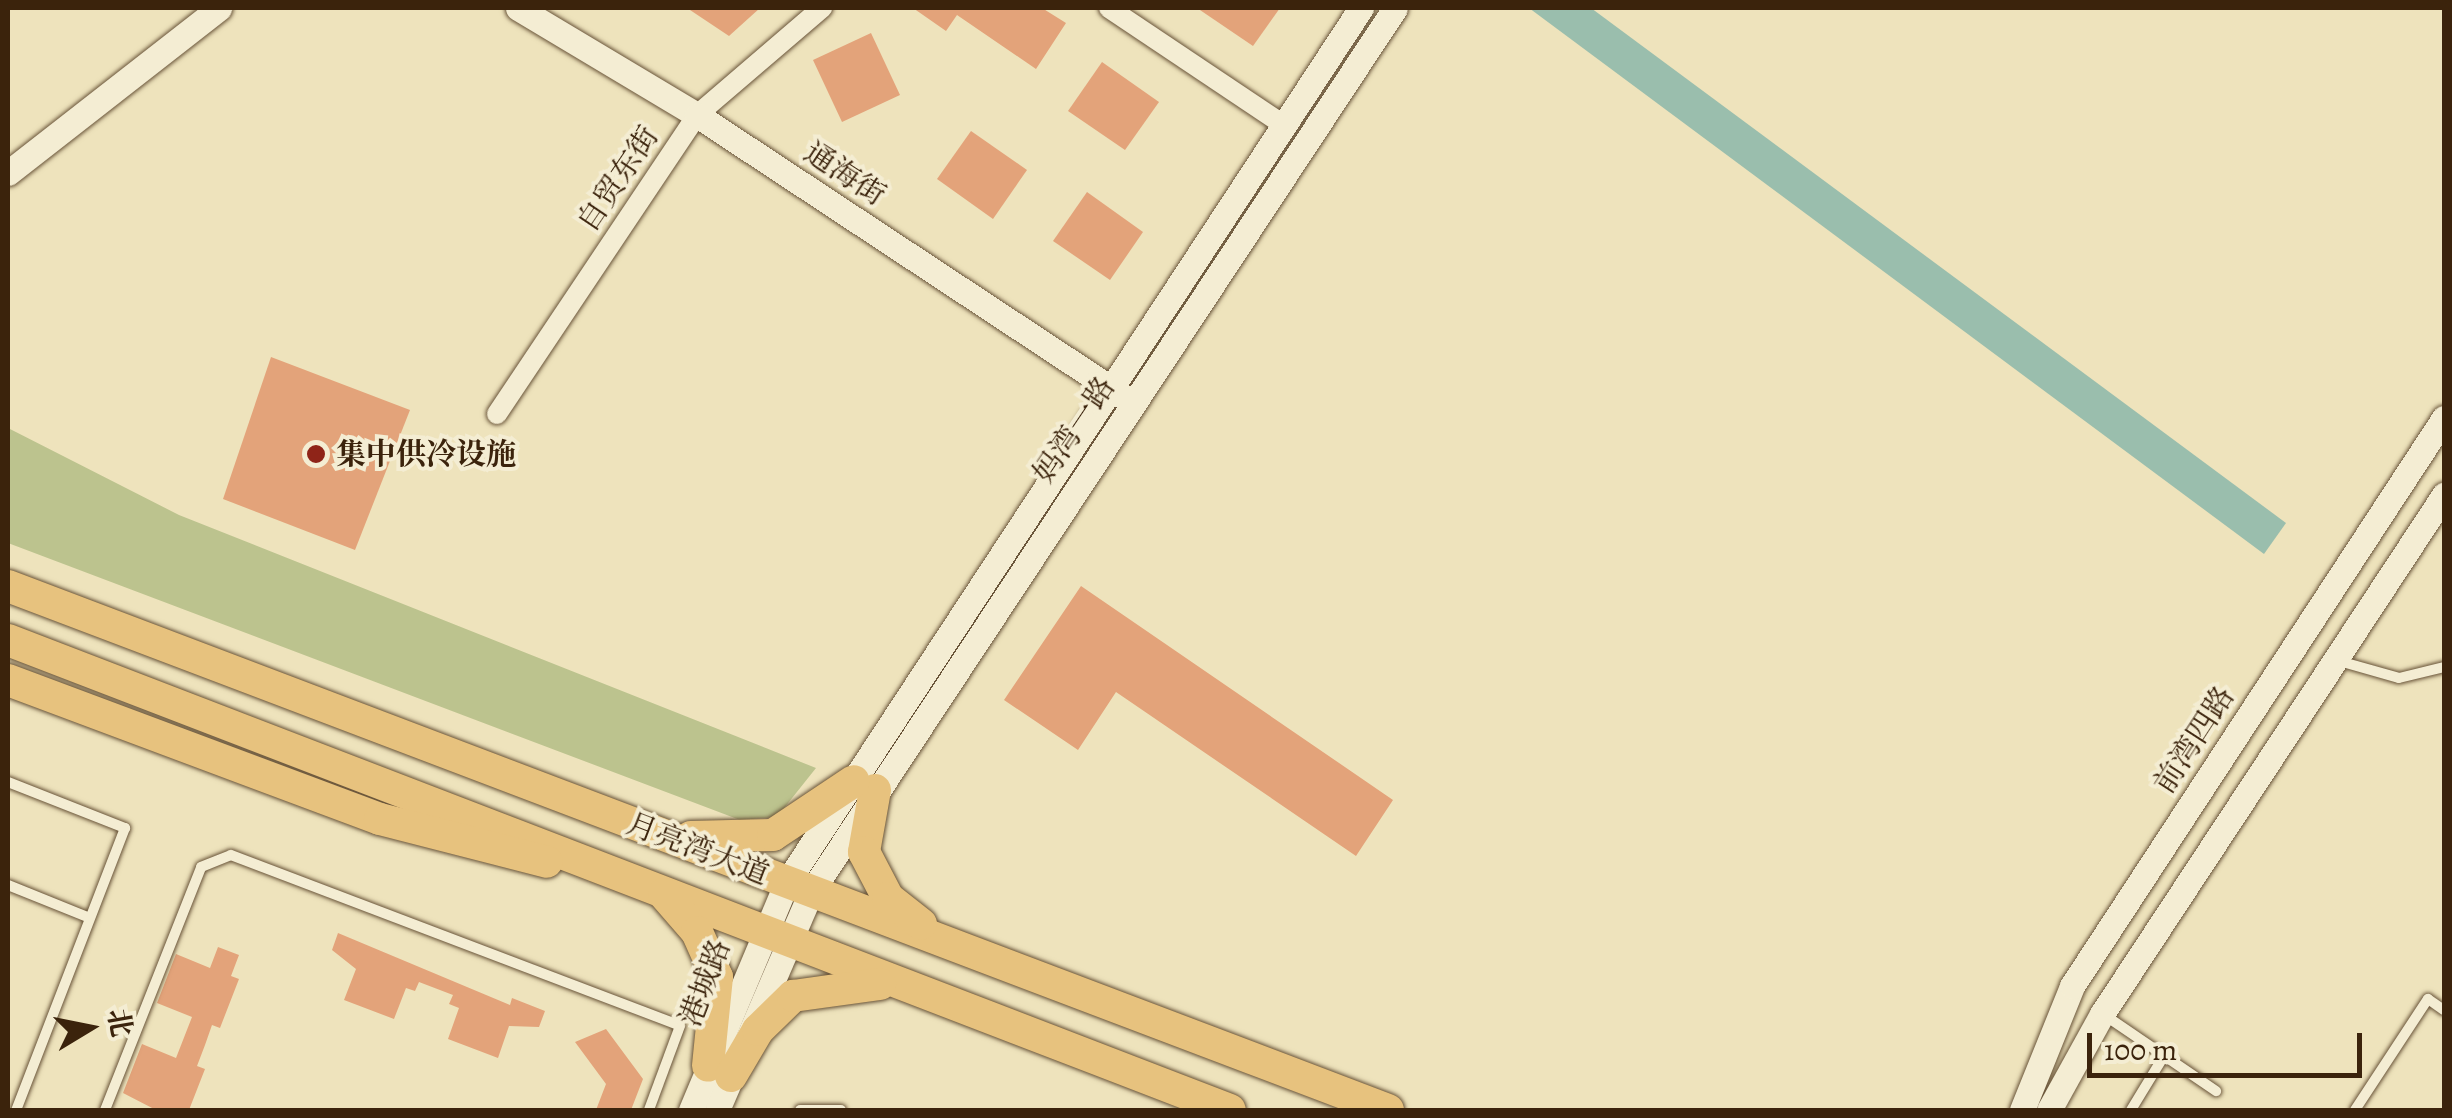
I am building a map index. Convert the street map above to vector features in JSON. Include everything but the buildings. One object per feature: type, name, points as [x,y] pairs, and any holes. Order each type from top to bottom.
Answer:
[{"type":"main road","name":"月亮湾大道","points":[[8,586],[1388,1110]]},
{"type":"main road","name":"月亮湾大道","points":[[8,640],[642,879],[773,935],[1230,1110]]},
{"type":"main road","points":[[8,680],[380,820],[591,873],[642,879],[697,932],[717,977],[719,1071]]},
{"type":"main road","points":[[650,830],[722,839],[772,834],[864,786],[864,852],[875,879],[948,944]]},
{"type":"main road","points":[[719,1071],[794,996],[846,984],[921,992]]},
{"type":"street","points":[[8,172],[218,8]]},
{"type":"street","name":"通海街","points":[[518,8],[697,115],[1121,395]]},
{"type":"street","name":"自贸东街","points":[[498,414],[697,115],[822,8]]},
{"type":"street","points":[[1109,8],[1284,125]]},
{"type":"street","name":"妈湾一路","points":[[1121,395],[1284,125],[1361,8]]},
{"type":"street","name":"妈湾一路","points":[[799,887],[1121,395],[1395,8]]},
{"type":"street","name":"前湾四路","points":[[2022,1110],[2072,986],[2444,418]]},
{"type":"street","points":[[2049,1110],[2102,1014],[2444,494]]},
{"type":"street","name":"港城路","points":[[690,1110],[719,1071],[773,935],[799,887]]},
{"type":"street","name":"港城路","points":[[717,1110],[719,1071]]},
{"type":"lane","points":[[2338,660],[2399,678],[2444,667]]},
{"type":"lane","points":[[8,782],[125,828],[16,1110]]},
{"type":"lane","points":[[105,1110],[201,867],[231,855],[680,1026],[649,1110]]},
{"type":"lane","points":[[8,885],[90,918]]},
{"type":"lane","points":[[2356,1110],[2428,999],[2444,1010]]},
{"type":"lane","points":[[2102,1014],[2216,1091]]},
{"type":"lane","points":[[2131,1110],[2164,1056]]},
{"type":"lane","points":[[800,1110],[841,1110]]},
{"type":"green space","points":[[8,428],[179,515],[816,768],[777,817],[740,820],[8,543]]},
{"type":"shaded area","points":[[1529,8],[1591,8],[2286,523],[2264,554]]},
{"type":"place","name":"集中供冷设施","points":[[316,454]]}]
